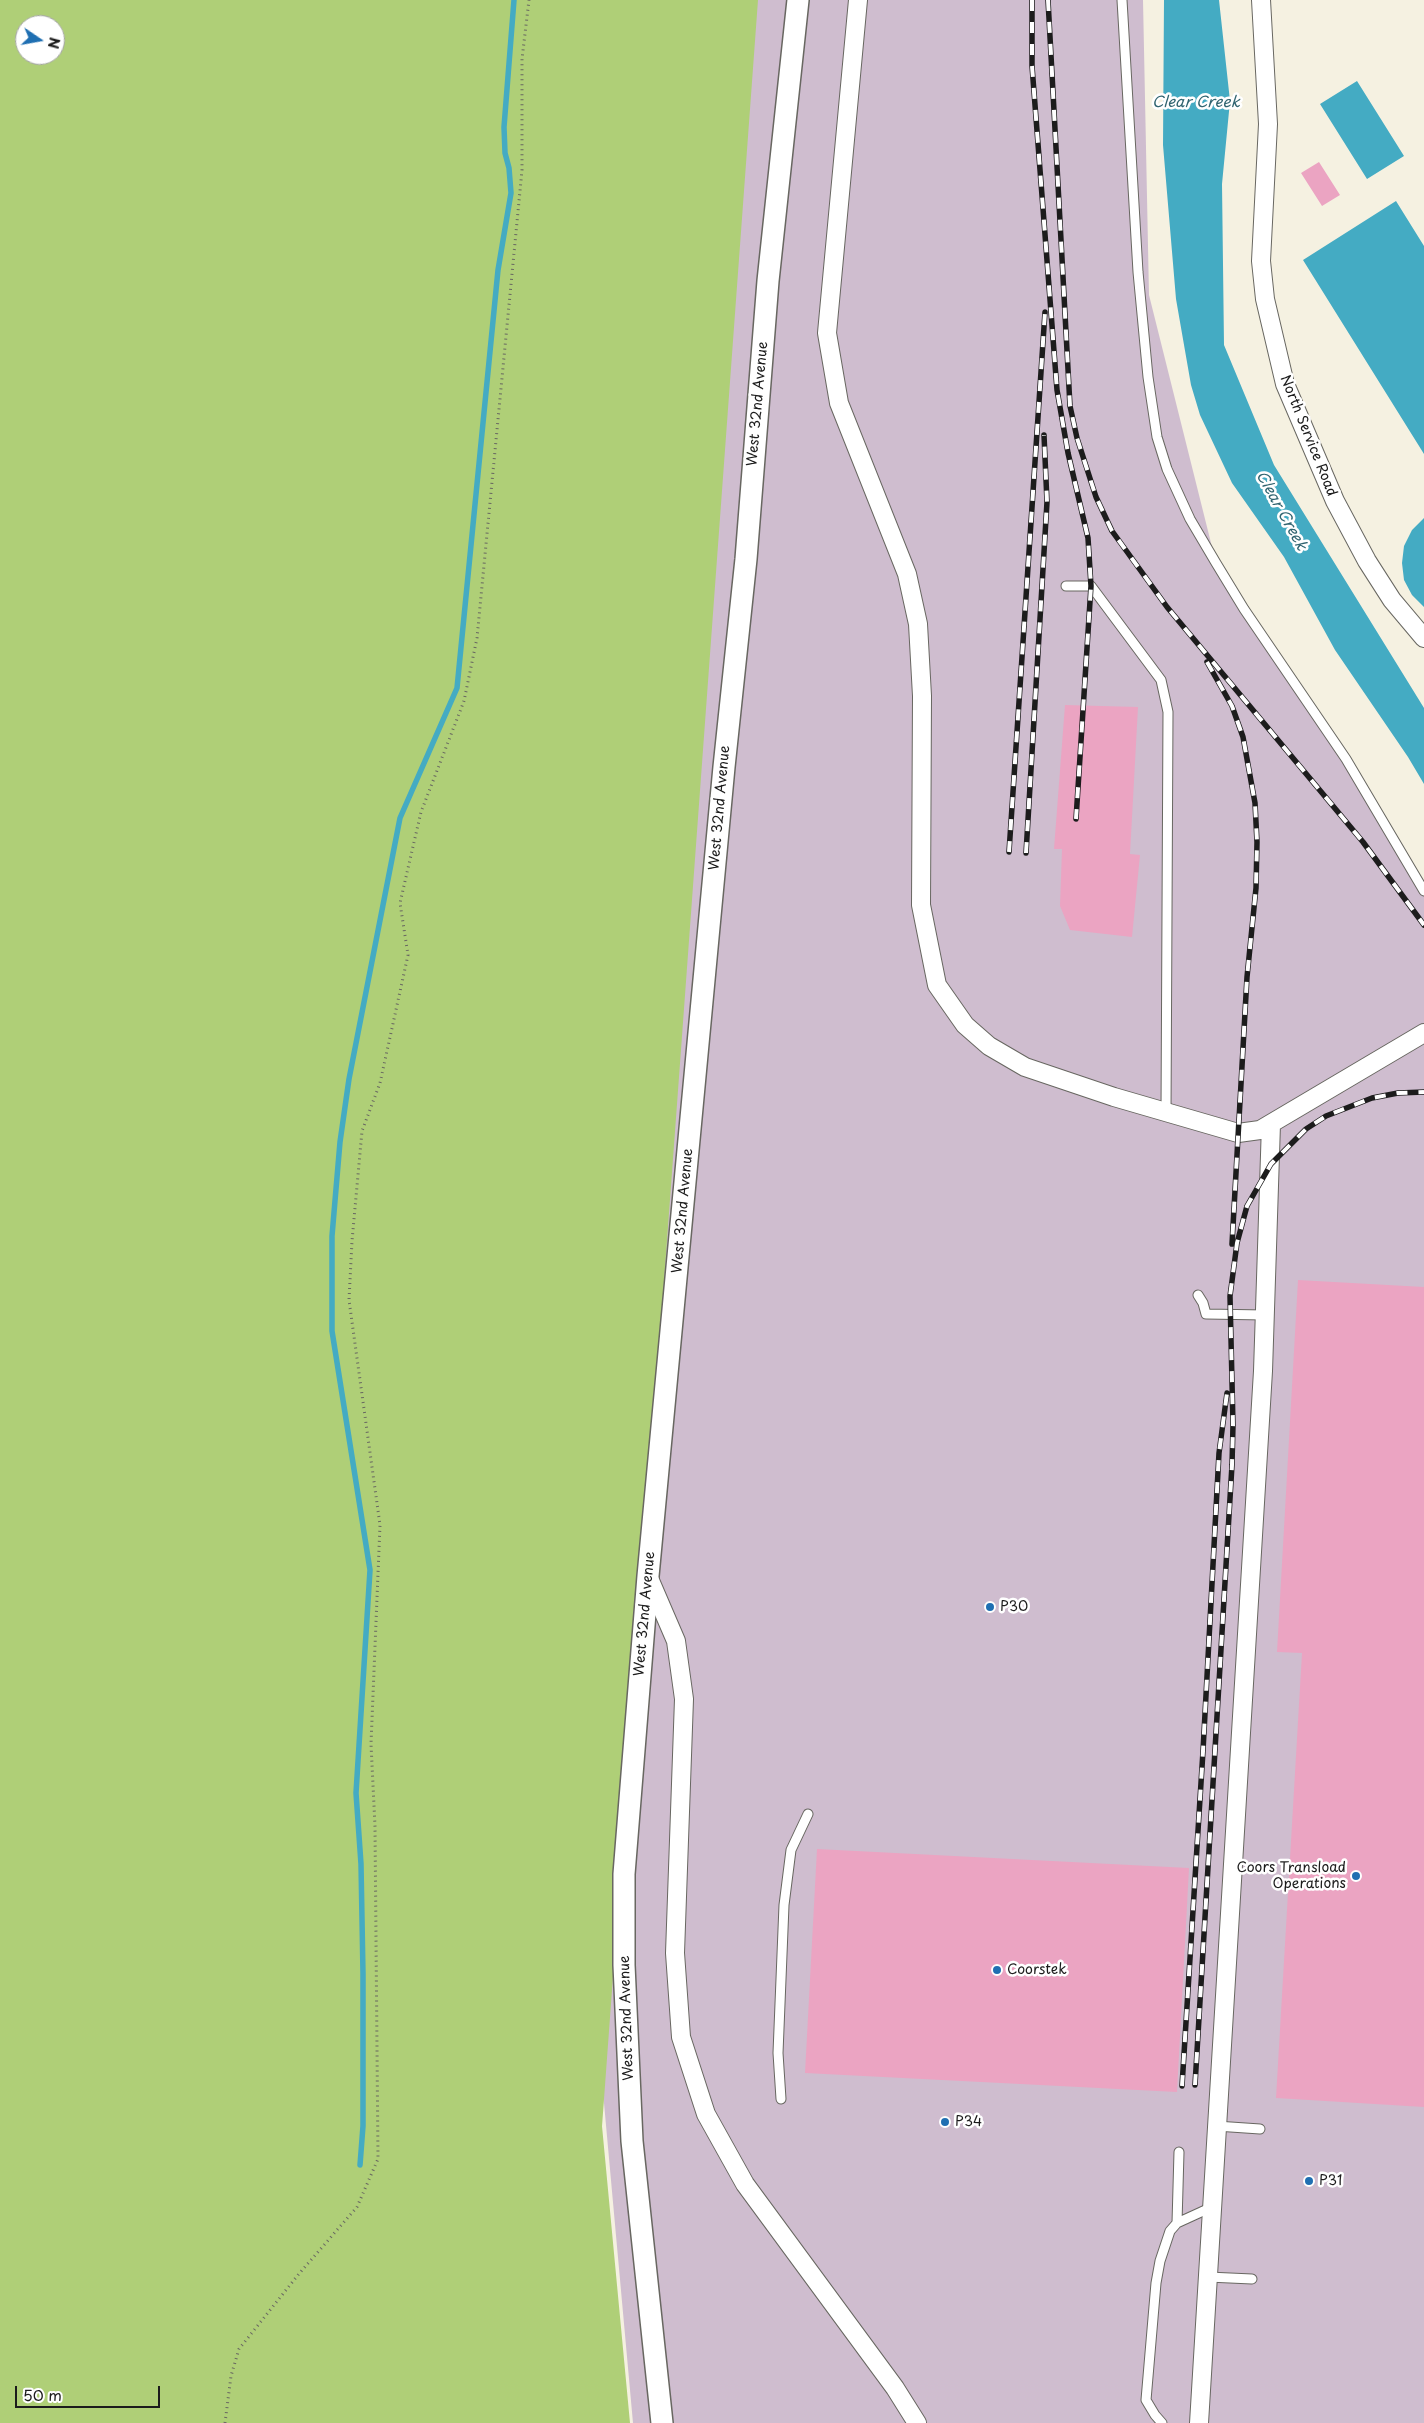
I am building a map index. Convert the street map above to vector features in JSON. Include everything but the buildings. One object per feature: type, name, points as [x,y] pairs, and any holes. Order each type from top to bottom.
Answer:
[{"type":"street","name":"West 32nd Avenue","points":[[662,2423],[632,2141],[624,1965],[624,1874],[648,1576],[723,777],[746,559],[768,281],[798,0]]},
{"type":"street","points":[[858,0],[827,333],[839,403],[907,574],[918,624],[922,696],[921,905],[937,985],[965,1025],[988,1046],[1025,1067],[1238,1133],[1254,1132],[1271,1124],[1315,1096],[1423,1036]]},
{"type":"street","name":"North Service Road","points":[[1261,0],[1268,124],[1261,261],[1265,300],[1284,384],[1335,501],[1367,561],[1392,600],[1424,638]]},
{"type":"street","points":[[1199,2423],[1265,1315],[1271,1124]]},
{"type":"street","points":[[648,1576],[676,1640],[684,1699],[675,1952],[682,2037],[703,2105],[745,2184],[895,2388],[918,2423]]},
{"type":"lane","points":[[1122,0],[1138,272],[1146,358],[1157,437],[1167,469],[1190,519],[1220,570],[1346,759],[1424,891]]},
{"type":"lane","points":[[1066,586],[1091,586],[1161,680],[1168,712],[1166,1112]]},
{"type":"lane","points":[[1198,1295],[1203,1303],[1206,1314],[1265,1315]]},
{"type":"lane","points":[[781,2099],[778,2053],[784,1905],[791,1850],[808,1814]]},
{"type":"lane","points":[[1216,2126],[1260,2128]]},
{"type":"lane","points":[[1177,2223],[1179,2152]]},
{"type":"lane","points":[[1162,2423],[1154,2415],[1146,2400],[1156,2282],[1160,2261],[1170,2231],[1177,2223],[1212,2207]]},
{"type":"lane","points":[[1208,2277],[1252,2279]]},
{"type":"path","points":[[225,2423],[231,2376],[239,2349],[298,2275],[357,2207],[378,2159],[375,1826],[371,1744],[380,1525],[349,1300],[352,1241],[362,1132],[380,1083],[408,955],[400,903],[421,812],[464,701],[477,638],[522,170],[522,60],[529,0]]},
{"type":"shaded area","points":[[756,0],[1143,0],[1149,295],[1216,563],[1424,889],[1424,2423],[633,2423],[572,1750]]},
{"type":"green space","points":[[0,0],[758,0],[602,2126],[630,2423],[0,2423]]},
{"type":"water","name":"Clear Creek","points":[[1164,0],[1219,0],[1230,101],[1222,184],[1224,345],[1274,465],[1424,708],[1424,784],[1408,757],[1335,650],[1284,557],[1232,483],[1200,415],[1191,385],[1176,299],[1163,145]]},
{"type":"water","points":[[1357,81],[1404,156],[1367,179],[1320,104]]},
{"type":"water","points":[[1396,201],[1424,246],[1424,454],[1303,260]]},
{"type":"water","points":[[1424,518],[1424,607],[1412,595],[1404,580],[1402,563],[1404,546],[1412,530]]},
{"type":"waterway","points":[[360,2165],[363,2126],[363,1974],[361,1864],[356,1793],[370,1570],[332,1331],[332,1236],[340,1142],[349,1079],[400,818],[457,688],[498,270],[511,193],[509,168],[505,153],[504,127],[514,0]]},
{"type":"railway","points":[[1032,0],[1032,66],[1057,390],[1068,453],[1088,538],[1091,586],[1076,819]]},
{"type":"railway","points":[[1048,0],[1070,406],[1077,438],[1096,497],[1112,531],[1167,607],[1363,842],[1424,925]]},
{"type":"railway","points":[[1009,852],[1045,312]]},
{"type":"railway","points":[[1026,853],[1047,502],[1044,435]]},
{"type":"railway","points":[[1207,662],[1232,706],[1243,737],[1255,803],[1257,842],[1256,888],[1247,977],[1232,1244]]},
{"type":"railway","points":[[1195,2085],[1232,1465],[1230,1296],[1237,1243],[1247,1206],[1271,1164],[1306,1129],[1326,1116],[1372,1098],[1398,1093],[1424,1092]]},
{"type":"railway","points":[[1182,2086],[1219,1453],[1227,1393]]},
{"type":"place","name":"P30","points":[[990,1607]]},
{"type":"place","name":"Coors Transload Operations","points":[[1356,1876]]},
{"type":"place","name":"Coorstek","points":[[997,1970]]},
{"type":"place","name":"P34","points":[[945,2122]]},
{"type":"place","name":"P31","points":[[1309,2181]]}]
